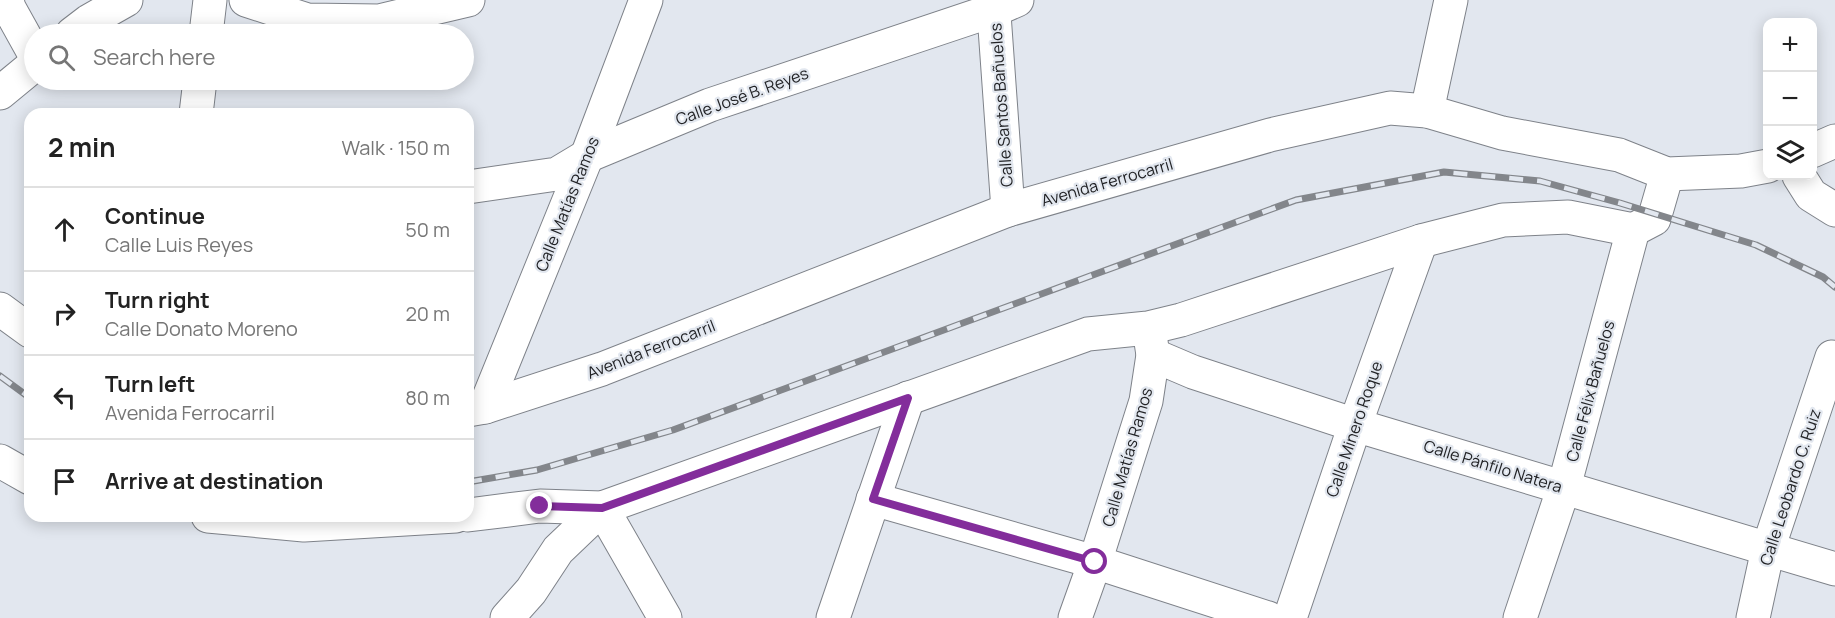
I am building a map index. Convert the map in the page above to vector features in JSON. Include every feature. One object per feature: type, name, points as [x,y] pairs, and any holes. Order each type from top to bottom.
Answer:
[{"type":"street","points":[[7,0],[24,35]]},
{"type":"street","points":[[85,24],[126,0]]},
{"type":"street","points":[[207,24],[210,0]]},
{"type":"street","points":[[246,0],[307,20],[379,21],[468,0]]},
{"type":"street","name":"Calle Matías Ramos","points":[[476,409],[587,156],[646,0]]},
{"type":"street","points":[[1427,111],[1451,0]]},
{"type":"street","name":"Calle José B. Reyes","points":[[474,186],[557,174],[587,156],[710,105],[1001,3]]},
{"type":"street","name":"Calle Santos Bañuelos","points":[[1001,3],[1008,210]]},
{"type":"street","points":[[0,93],[24,73]]},
{"type":"street","points":[[197,108],[199,90]]},
{"type":"street","name":"Avenida Ferrocarril","points":[[476,409],[602,369],[1008,210],[1270,135],[1390,108],[1427,111],[1502,133],[1619,155],[1667,174],[1741,171],[1763,166]]},
{"type":"street","points":[[1817,149],[1835,141]]},
{"type":"street","points":[[474,513],[540,506],[602,508],[1088,334],[1151,341],[1181,320],[1421,241],[1503,220],[1568,217],[1633,230],[1654,219],[1667,174]]},
{"type":"street","points":[[1802,180],[1811,195],[1835,210]]},
{"type":"street","name":"Calle Félix Bañuelos","points":[[1520,618],[1564,487],[1633,230]]},
{"type":"street","name":"Calle Minero Roque","points":[[1290,618],[1355,425],[1421,241]]},
{"type":"street","points":[[0,309],[24,327]]},
{"type":"street","name":"Calle Matías Ramos","points":[[1075,618],[1146,400],[1151,341]]},
{"type":"street","name":"Calle Pánfilo Natera","points":[[1151,341],[1193,372],[1355,425],[1835,569]]},
{"type":"street","name":"Calle Leobardo C. Ruiz","points":[[1753,618],[1768,549],[1832,357]]},
{"type":"street","points":[[833,618],[908,398]]},
{"type":"street","points":[[0,461],[24,475]]},
{"type":"street","points":[[873,499],[1095,562],[1268,618]]},
{"type":"street","points":[[507,618],[531,591],[558,550],[602,508]]},
{"type":"street","points":[[602,508],[665,618]]},
{"type":"street","points":[[272,522],[304,525],[355,522]]},
{"type":"railway","points":[[474,481],[537,470],[673,430],[1296,200],[1444,172],[1540,181],[1620,203],[1756,245],[1823,277],[1835,287]]},
{"type":"railway","points":[[0,376],[24,394]]},
{"type":"route","points":[[540,506],[602,508],[908,398],[873,499],[1095,562]]}]
